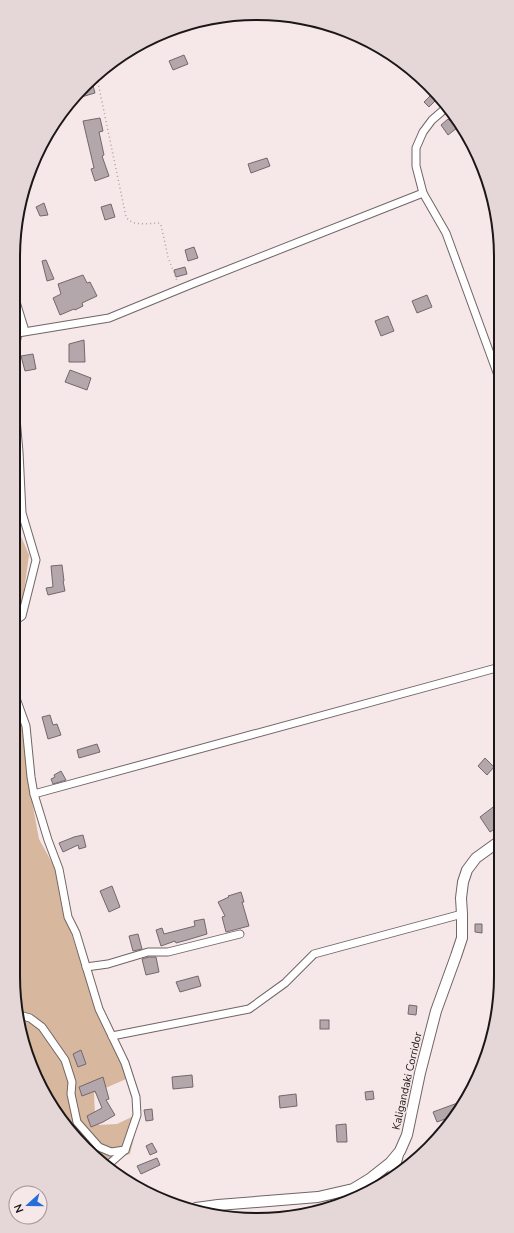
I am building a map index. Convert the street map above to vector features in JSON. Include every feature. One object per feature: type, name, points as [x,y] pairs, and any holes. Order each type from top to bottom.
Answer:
[{"type":"main road","name":"Kaligandaki Corridor","points":[[205,1207],[318,1197],[353,1189],[371,1178],[390,1162],[400,1151],[407,1135],[420,1073],[436,1011],[462,938],[461,898],[463,882],[467,870],[476,858],[494,845]]},
{"type":"street","points":[[443,111],[432,120],[423,132],[416,148],[416,166],[423,193],[446,233],[494,364]]},
{"type":"street","points":[[20,332],[109,318],[423,193]]},
{"type":"street","points":[[20,315],[25,332]]},
{"type":"street","points":[[20,472],[22,513],[36,560],[22,616],[20,617]]},
{"type":"street","points":[[34,794],[494,669]]},
{"type":"street","points":[[20,709],[26,726],[34,794],[48,840],[59,868],[68,917],[76,933],[100,1009],[125,1063],[136,1097],[137,1115],[125,1150],[111,1162]]},
{"type":"street","points":[[112,1036],[249,1009],[285,983],[314,954],[462,914]]},
{"type":"street","points":[[86,967],[108,964],[148,952],[168,952],[240,934]]},
{"type":"street","points":[[24,1016],[30,1018],[42,1027],[65,1060],[72,1082],[71,1094],[77,1122],[99,1147],[111,1152],[125,1150]]},
{"type":"street","points":[[394,1170],[397,1164],[400,1151]]},
{"type":"path","points":[[98,82],[126,217],[132,222],[138,224],[159,223],[161,225],[168,257],[180,289]]},
{"type":"shaded area","points":[[20,534],[29,555],[20,613]]},
{"type":"shaded area","points":[[20,721],[27,775],[39,839],[56,870],[66,917],[96,1010],[133,1076],[94,1093],[95,1116],[99,1125],[117,1124],[140,1113],[130,1154],[109,1161],[89,1144],[60,1108],[44,1081],[28,1037],[22,1007],[20,976]]},
{"type":"building","points":[[184,55],[188,64],[173,70],[169,61]]},
{"type":"building","points":[[93,86],[95,93],[83,97]]},
{"type":"building","points":[[430,96],[435,101],[429,107],[424,102]]},
{"type":"building","points":[[100,118],[103,131],[99,132],[104,155],[102,156],[109,176],[95,181],[91,169],[94,168],[83,121]]},
{"type":"building","points":[[448,119],[456,129],[448,135],[441,125]]},
{"type":"building","points":[[267,158],[270,166],[251,173],[248,164]]},
{"type":"building","points":[[44,203],[48,215],[40,216],[36,207]]},
{"type":"building","points":[[111,204],[115,217],[105,220],[101,207]]},
{"type":"building","points":[[194,247],[198,258],[188,261],[185,250]]},
{"type":"building","points":[[46,260],[54,279],[47,281],[42,261]]},
{"type":"building","points":[[185,267],[187,274],[176,277],[174,270]]},
{"type":"building","points":[[83,275],[87,283],[90,282],[97,296],[82,303],[83,306],[60,315],[53,298],[61,294],[58,284]]},
{"type":"building","points":[[427,295],[432,307],[417,313],[412,301]]},
{"type":"building","points":[[388,316],[394,331],[381,336],[375,321]]},
{"type":"building","points":[[84,340],[85,362],[69,362],[69,344]]},
{"type":"building","points":[[33,354],[36,369],[25,371],[21,356]]},
{"type":"building","points":[[70,370],[91,378],[87,390],[65,382]]},
{"type":"building","points":[[62,565],[65,591],[48,595],[46,588],[53,587],[51,566]]},
{"type":"building","points":[[50,715],[53,725],[57,724],[61,735],[48,739],[42,717]]},
{"type":"building","points":[[97,744],[100,752],[79,758],[77,750]]},
{"type":"building","points":[[485,758],[494,767],[487,775],[478,766]]},
{"type":"building","points":[[61,771],[66,780],[53,784],[51,779],[55,777],[54,775]]},
{"type":"building","points":[[494,806],[494,829],[490,832],[480,817]]},
{"type":"building","points":[[83,835],[86,847],[79,849],[78,845],[63,852],[59,843]]},
{"type":"building","points":[[112,886],[120,907],[109,912],[100,891]]},
{"type":"building","points":[[241,892],[244,902],[242,902],[249,926],[226,932],[222,917],[225,916],[218,902],[229,897],[228,896]]},
{"type":"building","points":[[204,919],[207,934],[176,943],[175,941],[161,946],[156,930],[162,928],[164,934],[195,926],[194,921]]},
{"type":"building","points":[[475,924],[482,924],[482,933],[475,932]]},
{"type":"building","points":[[138,934],[142,949],[133,951],[129,936]]},
{"type":"building","points":[[156,957],[159,972],[146,975],[142,959]]},
{"type":"building","points":[[198,976],[201,986],[180,992],[176,982]]},
{"type":"building","points":[[409,1005],[417,1006],[416,1015],[408,1014]]},
{"type":"building","points":[[320,1020],[329,1020],[329,1029],[320,1029]]},
{"type":"building","points":[[81,1050],[86,1064],[78,1067],[73,1054]]},
{"type":"building","points":[[192,1075],[193,1087],[173,1089],[172,1077]]},
{"type":"building","points":[[103,1077],[109,1099],[106,1100],[115,1115],[91,1127],[87,1116],[102,1108],[95,1091],[82,1096],[79,1087]]},
{"type":"building","points":[[373,1091],[374,1099],[366,1100],[365,1092]]},
{"type":"building","points":[[296,1094],[297,1106],[280,1108],[279,1096]]},
{"type":"building","points":[[457,1103],[446,1119],[437,1122],[433,1112]]},
{"type":"building","points":[[152,1109],[153,1120],[146,1121],[144,1110]]},
{"type":"building","points":[[346,1124],[347,1142],[337,1142],[336,1125]]},
{"type":"building","points":[[152,1143],[157,1152],[150,1155],[146,1146]]},
{"type":"building","points":[[157,1158],[160,1165],[141,1174],[137,1166]]}]
